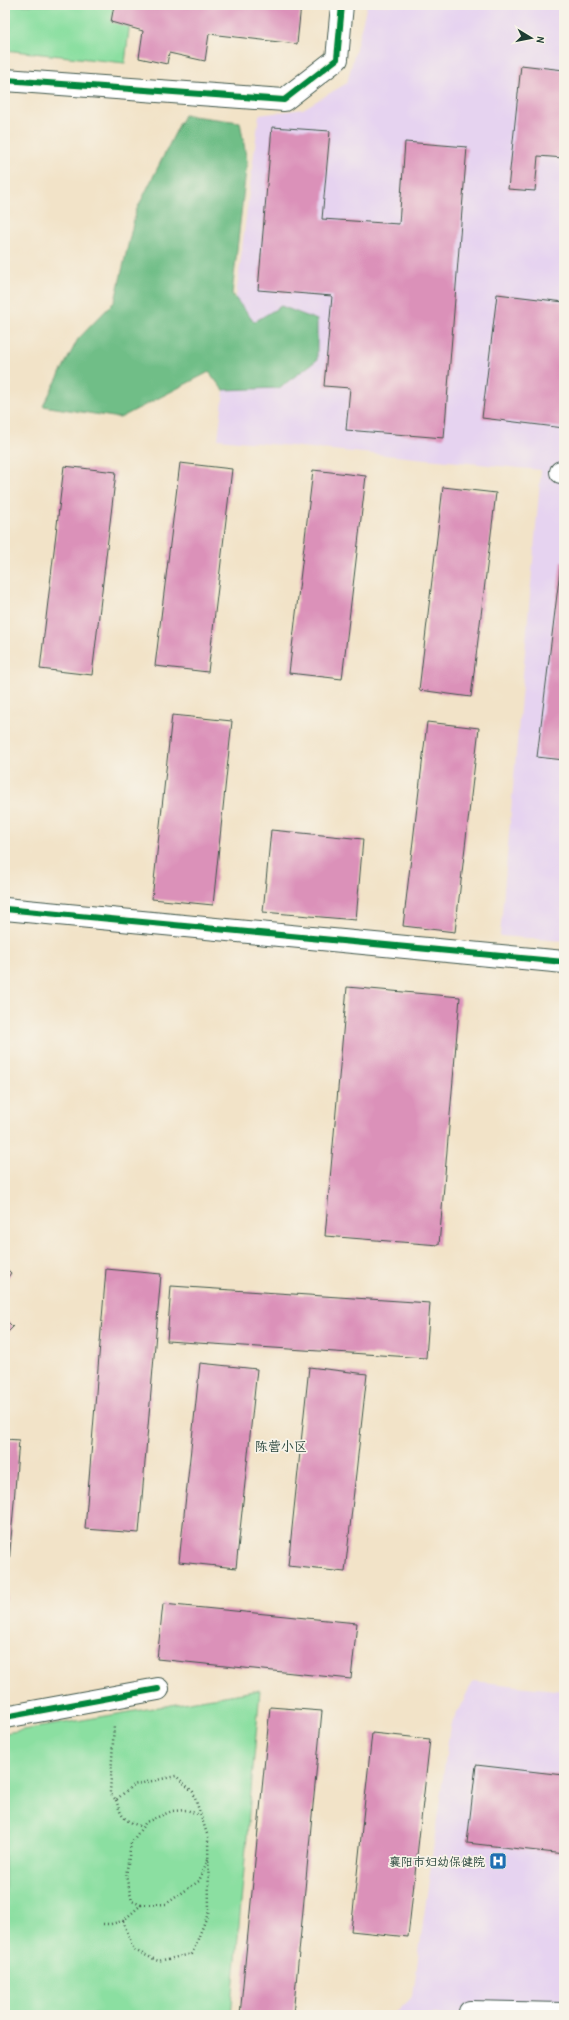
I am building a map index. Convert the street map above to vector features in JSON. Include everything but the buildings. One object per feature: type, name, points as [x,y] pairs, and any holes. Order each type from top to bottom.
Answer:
[{"type":"street","points":[[5,80],[284,100],[337,59],[342,5]]},
{"type":"street","points":[[5,909],[564,962]]},
{"type":"street","points":[[5,1717],[158,1689]]},
{"type":"street","points":[[470,2015],[470,2012],[564,2014]]},
{"type":"path","points":[[116,1697],[110,1793],[116,1800],[119,1811],[126,1821],[142,1827]]},
{"type":"path","points":[[116,1800],[133,1785],[176,1776],[193,1792],[208,1838],[208,1911],[192,1954],[158,1961],[134,1950],[123,1920]]},
{"type":"path","points":[[200,1815],[187,1810],[172,1811],[146,1822],[142,1827],[131,1842],[126,1876],[132,1901],[141,1905],[166,1904],[199,1881],[208,1857]]},
{"type":"path","points":[[102,1924],[111,1924],[123,1920],[141,1905]]},
{"type":"shaded area","points":[[367,5],[564,5],[564,941],[500,936],[541,470],[218,439],[259,115],[303,109],[347,83]]},
{"type":"shaded area","name":"襄阳市妇幼保健院","points":[[473,1681],[564,1691],[564,2015],[394,2015],[413,1996],[450,1726]]},
{"type":"green space","points":[[5,5],[132,5],[125,63],[5,50]]},
{"type":"green space","points":[[184,115],[240,122],[247,161],[232,294],[254,322],[281,306],[317,320],[317,360],[279,388],[223,390],[209,372],[120,418],[43,406],[78,339],[115,301],[136,211]]},
{"type":"green space","points":[[260,1690],[231,2015],[5,2015],[5,1733]]},
{"type":"cycle path","points":[[5,80],[284,100],[337,59],[342,5]]},
{"type":"cycle path","points":[[5,909],[564,962]]},
{"type":"cycle path","points":[[5,1717],[158,1689]]},
{"type":"place","name":"襄阳市妇幼保健院","points":[[498,1861]]},
{"type":"district","name":"陈营小区","points":[[281,1446]]}]
